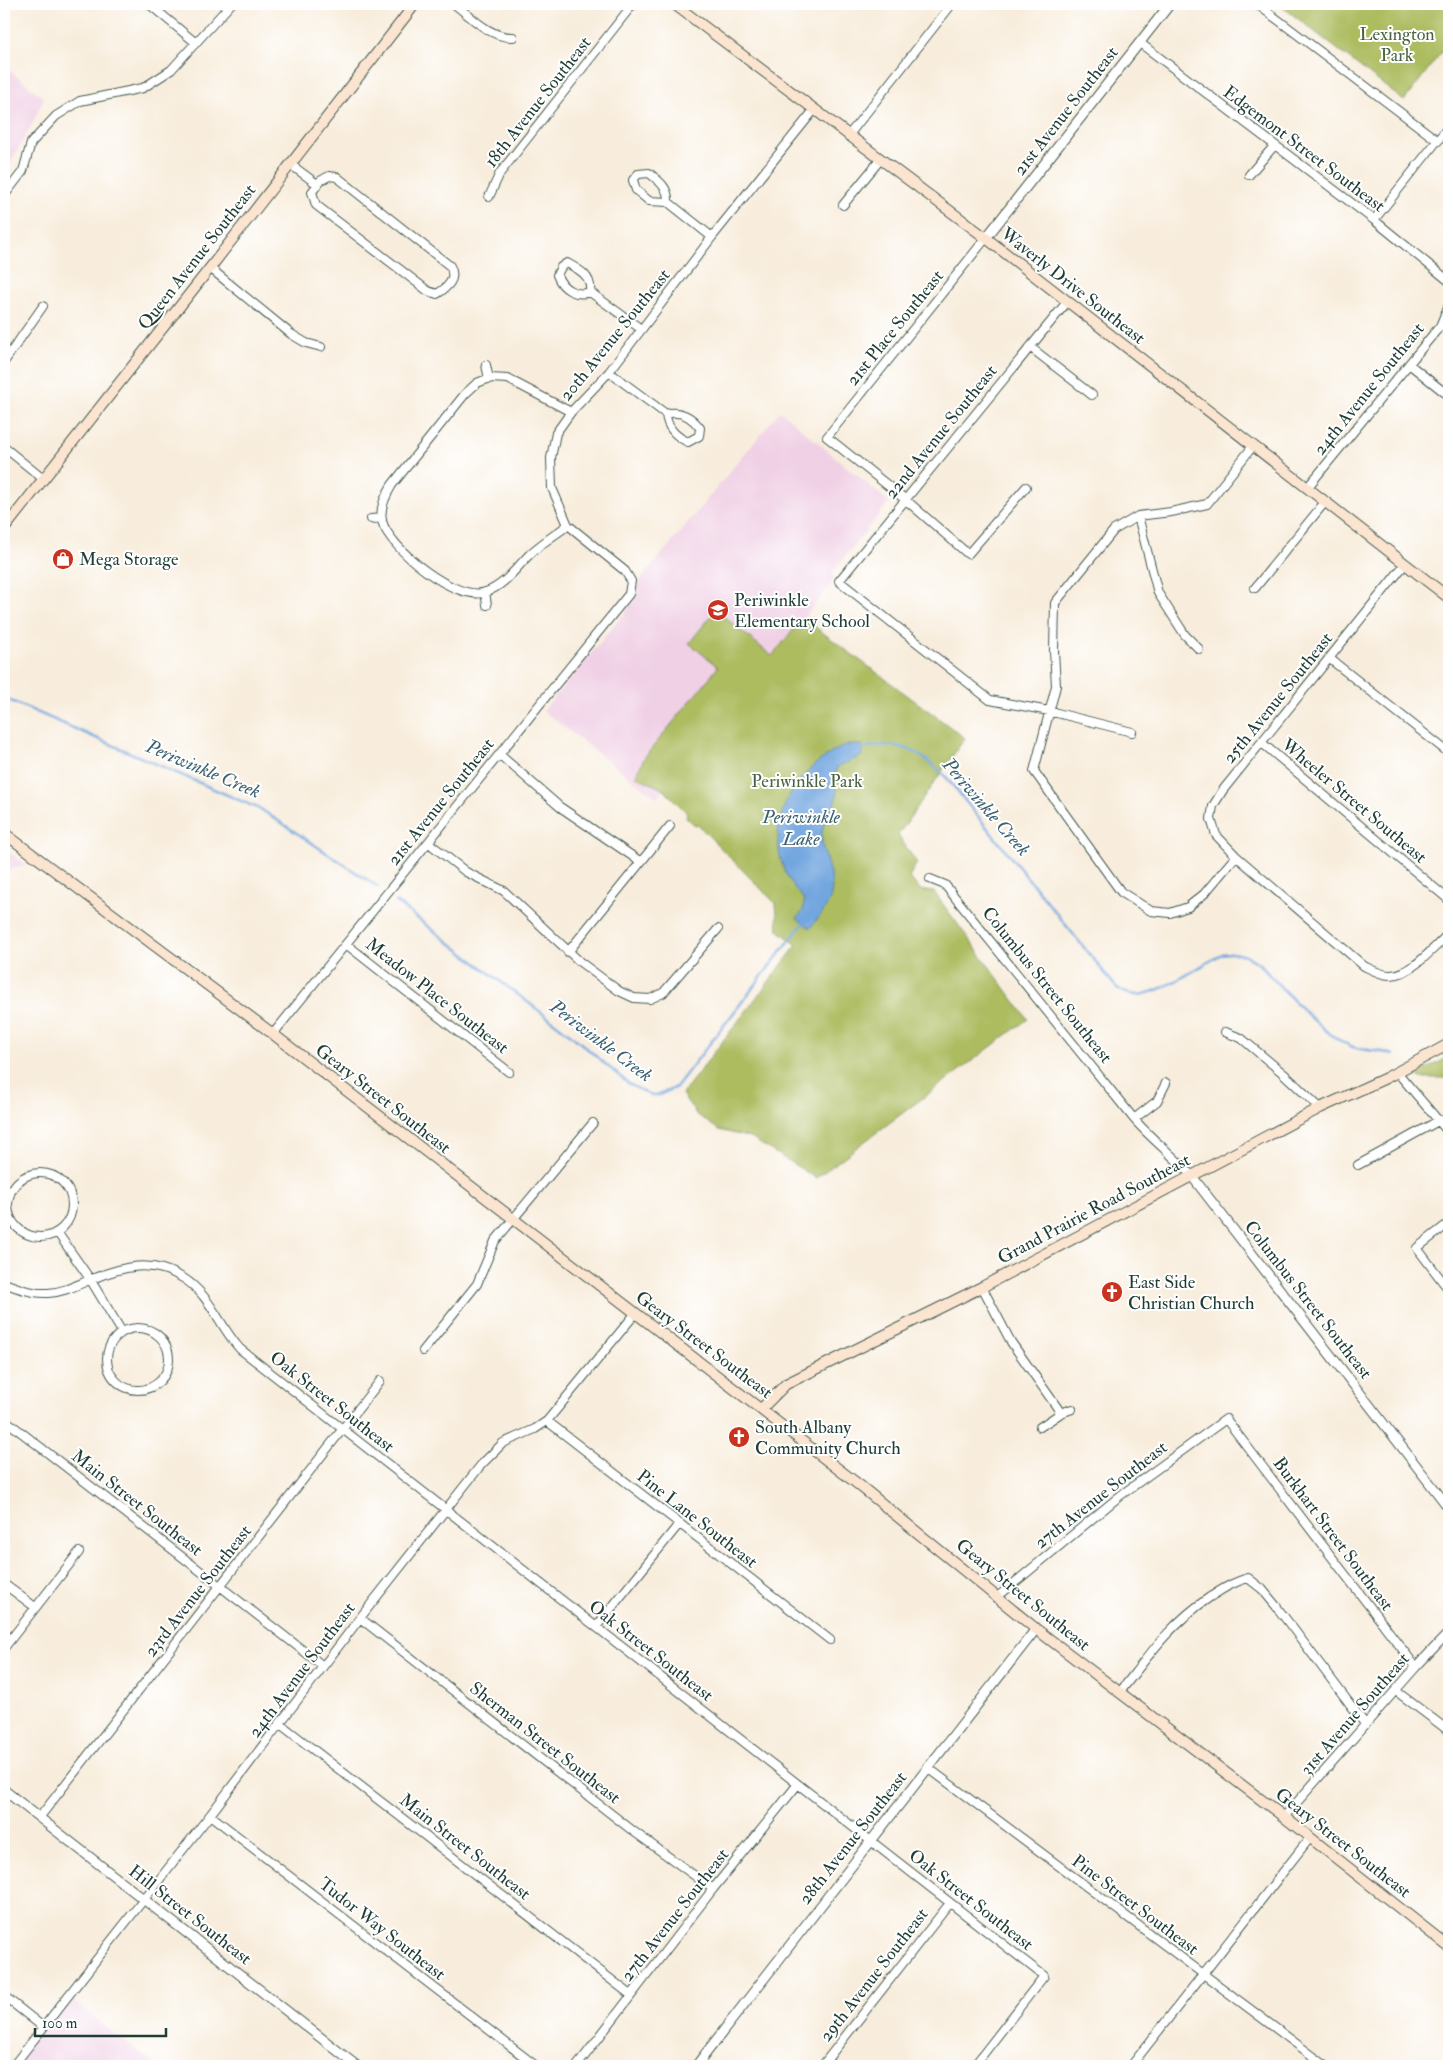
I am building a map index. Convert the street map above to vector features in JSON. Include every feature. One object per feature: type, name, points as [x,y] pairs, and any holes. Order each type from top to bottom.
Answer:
[{"type":"main road","name":"Queen Avenue Southeast","points":[[4,529],[42,478],[210,268],[415,4]]},
{"type":"main road","name":"Waverly Drive Southeast","points":[[674,4],[986,238],[1449,598]]},
{"type":"main road","name":"Geary Street Southeast","points":[[4,833],[273,1034],[512,1220],[761,1409],[894,1512],[996,1598],[1284,1817],[1449,1946]]},
{"type":"main road","name":"Grand Prairie Road Southeast","points":[[761,1409],[786,1384],[982,1287],[1191,1175],[1449,1044]]},
{"type":"street","points":[[149,4],[196,43]]},
{"type":"street","points":[[4,196],[23,171],[31,143],[56,116],[80,101],[143,88],[171,70],[231,4]]},
{"type":"street","points":[[454,4],[493,34],[503,38],[513,37]]},
{"type":"street","name":"18th Avenue Southeast","points":[[489,197],[500,173],[634,4]]},
{"type":"street","points":[[848,136],[952,4]]},
{"type":"street","name":"21st Avenue Southeast","points":[[986,238],[1170,4]]},
{"type":"street","points":[[1257,4],[1438,141]]},
{"type":"street","name":"Edgemont Street Southeast","points":[[1140,43],[1374,220],[1449,281]]},
{"type":"street","name":"20th Avenue Southeast","points":[[631,589],[630,581],[625,571],[568,525],[552,488],[551,458],[556,433],[571,412],[609,372],[712,237],[814,110]]},
{"type":"street","points":[[1374,220],[1449,126]]},
{"type":"street","points":[[1250,176],[1274,146]]},
{"type":"street","points":[[843,205],[880,160]]},
{"type":"street","points":[[290,164],[318,184]]},
{"type":"street","points":[[668,202],[669,193],[649,173],[638,174],[633,180],[636,190],[649,201],[668,202],[712,237]]},
{"type":"street","points":[[337,177],[450,266],[453,271],[453,278],[446,288],[438,294],[428,292],[316,205],[312,192],[318,184],[323,178],[337,177]]},
{"type":"street","name":"21st Place Southeast","points":[[906,500],[826,437],[986,238]]},
{"type":"street","points":[[567,263],[589,277],[591,284],[590,292],[582,295],[571,292],[560,282],[557,275],[560,267],[567,263]]},
{"type":"street","points":[[210,268],[292,334],[306,343],[321,347]]},
{"type":"street","points":[[590,292],[641,329]]},
{"type":"street","name":"22nd Avenue Southeast","points":[[1049,711],[990,700],[839,581],[1067,302]]},
{"type":"street","name":"24th Avenue Southeast","points":[[1307,488],[1440,326],[1449,305]]},
{"type":"street","points":[[4,362],[43,306]]},
{"type":"street","points":[[1030,347],[1092,396]]},
{"type":"street","points":[[1410,364],[1449,396]]},
{"type":"street","points":[[486,365],[489,379]]},
{"type":"street","points":[[609,372],[666,414],[669,427],[685,441],[693,441],[699,436],[701,431],[698,425],[684,414],[674,412],[666,414]]},
{"type":"street","points":[[568,525],[529,555],[510,577],[485,592],[468,592],[454,588],[439,580],[398,547],[386,533],[382,518],[384,501],[392,485],[465,394],[477,383],[489,379],[508,379],[571,412]]},
{"type":"street","points":[[1236,856],[1204,894],[1188,907],[1170,913],[1151,911],[1121,892],[1034,771],[1056,686],[1054,651],[1055,603],[1114,530],[1138,516],[1171,512],[1207,504],[1253,446]]},
{"type":"street","points":[[4,447],[42,478]]},
{"type":"street","points":[[906,500],[968,554],[1026,487]]},
{"type":"street","points":[[1255,588],[1325,502]]},
{"type":"street","points":[[1138,516],[1158,593],[1186,635],[1199,649]]},
{"type":"street","points":[[371,519],[382,518]]},
{"type":"street","name":"25th Avenue Southeast","points":[[1405,564],[1330,660],[1223,790],[1213,806],[1211,819],[1216,835],[1236,856],[1364,966],[1390,976],[1404,972],[1449,933]]},
{"type":"street","name":"21st Avenue Southeast","points":[[273,1034],[607,624],[631,589]]},
{"type":"street","points":[[485,592],[487,605]]},
{"type":"street","points":[[1330,660],[1449,753]]},
{"type":"street","points":[[1049,711],[1132,732]]},
{"type":"street","name":"Wheeler Street Southeast","points":[[1262,743],[1449,900]]},
{"type":"street","points":[[500,755],[560,807],[641,862]]},
{"type":"street","points":[[568,952],[670,826]]},
{"type":"street","points":[[429,843],[466,872],[504,891],[568,952],[619,991],[634,998],[650,999],[663,993],[718,929]]},
{"type":"street","name":"Columbus Street Southeast","points":[[930,879],[945,885],[1150,1138],[1180,1162],[1191,1175],[1449,1508]]},
{"type":"street","name":"Meadow Place Southeast","points":[[346,944],[509,1072]]},
{"type":"street","points":[[1225,1032],[1241,1038],[1320,1108]]},
{"type":"street","points":[[1397,1072],[1440,1120],[1449,1133]]},
{"type":"street","points":[[1134,1118],[1157,1100],[1166,1083]]},
{"type":"street","points":[[1358,1165],[1440,1120]]},
{"type":"street","points":[[424,1351],[477,1284],[495,1241],[593,1123]]},
{"type":"street","points":[[38,1172],[51,1174],[62,1180],[70,1190],[73,1202],[72,1215],[65,1226],[57,1232],[45,1237],[30,1236],[19,1230],[11,1220],[8,1208],[9,1195],[16,1184],[26,1176],[38,1172]]},
{"type":"street","points":[[1449,1223],[1418,1248],[1449,1290]]},
{"type":"street","points":[[57,1232],[90,1279],[122,1332]]},
{"type":"street","name":"Oak Street Southeast","points":[[4,1283],[33,1292],[47,1293],[68,1290],[90,1279],[124,1267],[145,1266],[163,1270],[183,1278],[202,1294],[217,1313],[228,1336],[240,1349],[1044,1976],[974,2066]]},
{"type":"street","points":[[982,1287],[1010,1342],[1060,1413]]},
{"type":"street","name":"24th Avenue Southeast","points":[[13,2066],[210,1815],[360,1618],[491,1453],[502,1444],[535,1429],[547,1421],[635,1314]]},
{"type":"street","points":[[134,1328],[146,1329],[157,1334],[165,1343],[169,1355],[168,1367],[163,1378],[154,1386],[142,1390],[130,1389],[119,1384],[111,1375],[107,1363],[108,1351],[113,1340],[122,1332],[134,1328]]},
{"type":"street","name":"23rd Avenue Southeast","points":[[40,1818],[380,1381]]},
{"type":"street","points":[[1040,1427],[1060,1413],[1072,1409]]},
{"type":"street","name":"Main Street Southeast","points":[[4,1419],[323,1666]]},
{"type":"street","name":"27th Avenue Southeast","points":[[996,1598],[1121,1495],[1226,1419]]},
{"type":"street","name":"Burkhart Street Southeast","points":[[1226,1419],[1416,1667]]},
{"type":"street","name":"Pine Lane Southeast","points":[[547,1421],[830,1640]]},
{"type":"street","points":[[596,1627],[679,1524]]},
{"type":"street","points":[[4,1648],[34,1607],[80,1552]]},
{"type":"street","points":[[1120,1692],[1177,1622],[1191,1610],[1234,1582],[1248,1578],[1267,1595],[1365,1724]]},
{"type":"street","points":[[4,1584],[34,1607]]},
{"type":"street","name":"Sherman Street Southeast","points":[[360,1618],[633,1831],[713,1889]]},
{"type":"street","name":"28th Avenue Southeast","points":[[696,2066],[1036,1629]]},
{"type":"street","name":"31st Avenue Southeast","points":[[1284,1817],[1449,1632]]},
{"type":"street","points":[[1396,1690],[1449,1731]]},
{"type":"street","name":"Main Street Southeast","points":[[280,1723],[631,1995]]},
{"type":"street","name":"Pine Street Southeast","points":[[927,1767],[1326,2066]]},
{"type":"street","name":"27th Avenue Southeast","points":[[577,2066],[713,1889],[798,1784]]},
{"type":"street","name":"Hill Street Southeast","points":[[4,1790],[357,2066]]},
{"type":"street","name":"Tudor Way Southeast","points":[[210,1815],[536,2066]]},
{"type":"street","points":[[1131,2066],[1309,1838]]},
{"type":"street","name":"29th Avenue Southeast","points":[[822,2066],[950,1903]]},
{"type":"street","points":[[4,1996],[43,2027]]},
{"type":"shaded area","points":[[4,66],[44,98],[31,126],[4,174]]},
{"type":"shaded area","name":"Periwinkle Elementary School","points":[[780,411],[889,502],[833,571],[833,582],[657,798],[543,711],[633,603],[638,583]]},
{"type":"shaded area","points":[[4,848],[26,865],[4,871]]},
{"type":"shaded area","points":[[68,1996],[114,2033],[157,2066],[13,2066]]},
{"type":"green space","name":"Lexington Park","points":[[1279,4],[1449,4],[1449,42],[1404,101]]},
{"type":"green space","name":"Periwinkle Park","points":[[716,610],[772,656],[803,618],[965,738],[898,835],[917,863],[909,877],[920,890],[934,892],[1028,1019],[816,1178],[751,1138],[719,1130],[696,1114],[682,1094],[797,945],[778,930],[776,904],[698,825],[696,826],[686,817],[687,813],[664,790],[636,776],[644,758],[718,667],[689,643]]},
{"type":"green space","points":[[1449,1057],[1449,1078],[1420,1078],[1417,1074]]},
{"type":"water","name":"Periwinkle Lake","points":[[846,745],[862,745],[863,755],[837,767],[836,798],[824,824],[822,836],[831,881],[831,896],[824,911],[810,928],[797,918],[803,911],[804,900],[788,878],[780,857],[778,837],[781,818],[787,799],[811,768],[828,755]]},
{"type":"waterway","name":"Periwinkle Creek","points":[[4,698],[262,810],[378,887]]},
{"type":"waterway","name":"Periwinkle Creek","points":[[861,749],[886,745],[907,749],[927,760],[946,777],[1121,991],[1138,995],[1158,990],[1222,954],[1241,954],[1258,963],[1315,1022],[1341,1041],[1353,1047],[1394,1055]]},
{"type":"waterway","name":"Periwinkle Creek","points":[[396,902],[571,1035],[629,1084],[650,1095],[659,1095],[676,1087],[804,922]]},
{"type":"place","name":"Mega Storage","points":[[63,559]]},
{"type":"place","name":"Periwinkle Elementary School","points":[[718,610]]},
{"type":"place","name":"East Side Christian Church","points":[[1112,1292]]},
{"type":"place","name":"South Albany Community Church","points":[[739,1437]]}]
